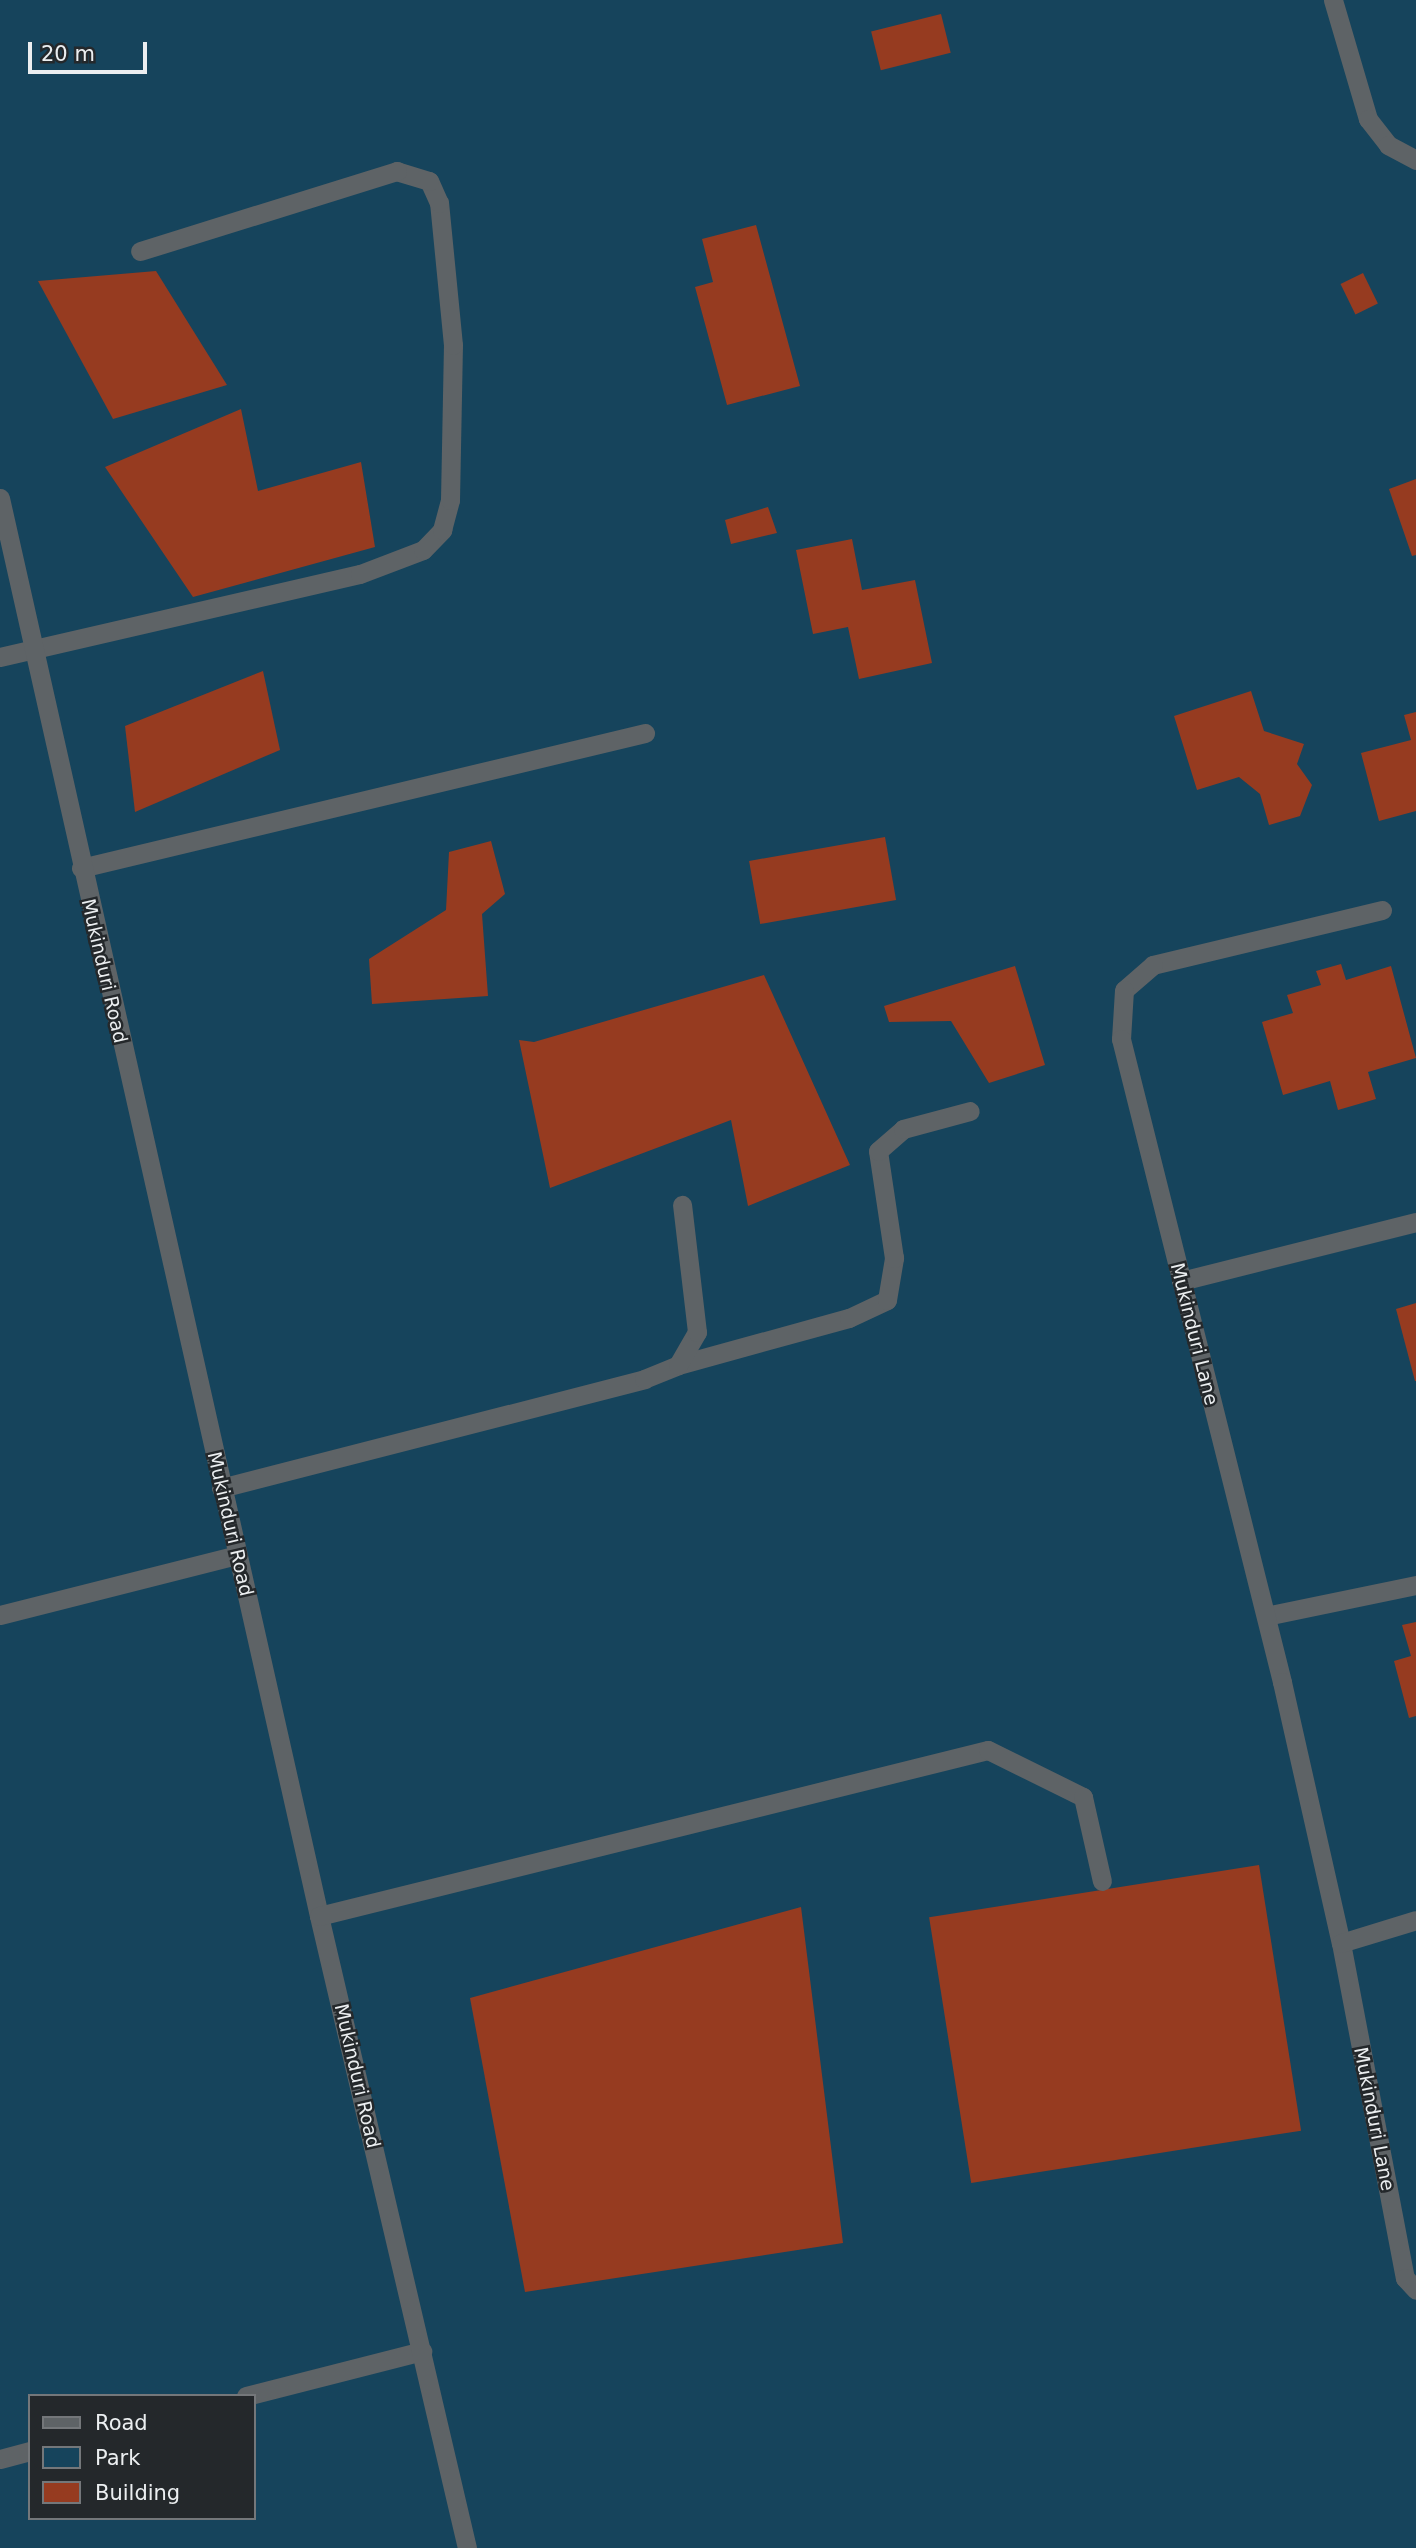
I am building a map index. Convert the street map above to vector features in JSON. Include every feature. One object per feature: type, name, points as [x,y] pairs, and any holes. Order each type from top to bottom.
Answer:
[{"type":"street","points":[[1332,0],[1368,119],[1388,145],[1416,160]]},
{"type":"street","points":[[0,657],[359,574],[423,551],[442,530],[450,500],[453,345],[439,203],[429,181],[397,171],[140,251]]},
{"type":"street","name":"Mukinduri Road","points":[[0,498],[80,867],[319,1916],[467,2548]]},
{"type":"street","points":[[80,867],[645,733]]},
{"type":"street","name":"Mukinduri Lane","points":[[1382,910],[1153,965],[1124,990],[1121,1040],[1265,1616],[1341,1943],[1405,2278],[1416,2290]]},
{"type":"street","points":[[222,1488],[644,1379],[678,1365],[849,1318],[887,1300],[894,1258],[878,1151],[903,1129],[970,1111]]},
{"type":"street","points":[[678,1365],[697,1332],[682,1205]]},
{"type":"street","points":[[1181,1281],[1416,1222]]},
{"type":"street","points":[[0,1615],[237,1555]]},
{"type":"street","points":[[1265,1616],[1416,1585]]},
{"type":"street","points":[[319,1916],[988,1750],[1083,1797],[1102,1881]]},
{"type":"street","points":[[1341,1943],[1416,1920]]},
{"type":"street","points":[[254,2394],[422,2351]]},
{"type":"street","points":[[0,2459],[28,2452]]},
{"type":"green space","points":[[0,0],[1416,0],[1416,2548],[0,2548]]},
{"type":"building","points":[[941,14],[951,53],[881,70],[871,31]]},
{"type":"building","points":[[756,225],[800,386],[727,405],[695,287],[713,282],[702,239]]},
{"type":"building","points":[[156,271],[227,385],[113,419],[38,281]]},
{"type":"building","points":[[1363,273],[1378,304],[1355,315],[1341,284]]},
{"type":"building","points":[[241,409],[258,491],[361,462],[375,547],[193,597],[105,467]]},
{"type":"building","points":[[1416,479],[1416,555],[1412,556],[1389,489]]},
{"type":"building","points":[[768,507],[777,533],[731,544],[725,520]]},
{"type":"building","points":[[852,539],[862,590],[915,580],[932,663],[859,679],[848,627],[813,634],[796,550]]},
{"type":"building","points":[[263,671],[280,750],[135,812],[125,726]]},
{"type":"building","points":[[1251,691],[1264,731],[1304,744],[1297,764],[1312,785],[1300,816],[1269,825],[1260,794],[1239,777],[1197,790],[1174,716]]},
{"type":"building","points":[[1416,712],[1416,811],[1379,821],[1361,753],[1411,740],[1404,715]]},
{"type":"building","points":[[885,837],[896,900],[760,924],[749,861]]},
{"type":"building","points":[[491,841],[505,894],[482,914],[488,996],[372,1004],[369,959],[446,910],[449,852]]},
{"type":"building","points":[[1341,964],[1346,980],[1391,966],[1416,1058],[1368,1072],[1376,1099],[1338,1110],[1330,1081],[1283,1095],[1262,1022],[1293,1013],[1287,995],[1321,985],[1316,971]]},
{"type":"building","points":[[1015,966],[1045,1065],[989,1083],[951,1021],[889,1022],[884,1006]]},
{"type":"building","points":[[764,975],[850,1165],[748,1206],[731,1120],[550,1188],[519,1040],[534,1042]]},
{"type":"building","points":[[1416,1303],[1416,1381],[1415,1381],[1396,1309]]},
{"type":"building","points":[[1416,1622],[1416,1716],[1409,1718],[1394,1661],[1411,1656],[1402,1625]]},
{"type":"building","points":[[1259,1865],[1301,2131],[971,2183],[929,1917]]},
{"type":"building","points":[[801,1907],[843,2243],[525,2292],[470,1998]]}]
